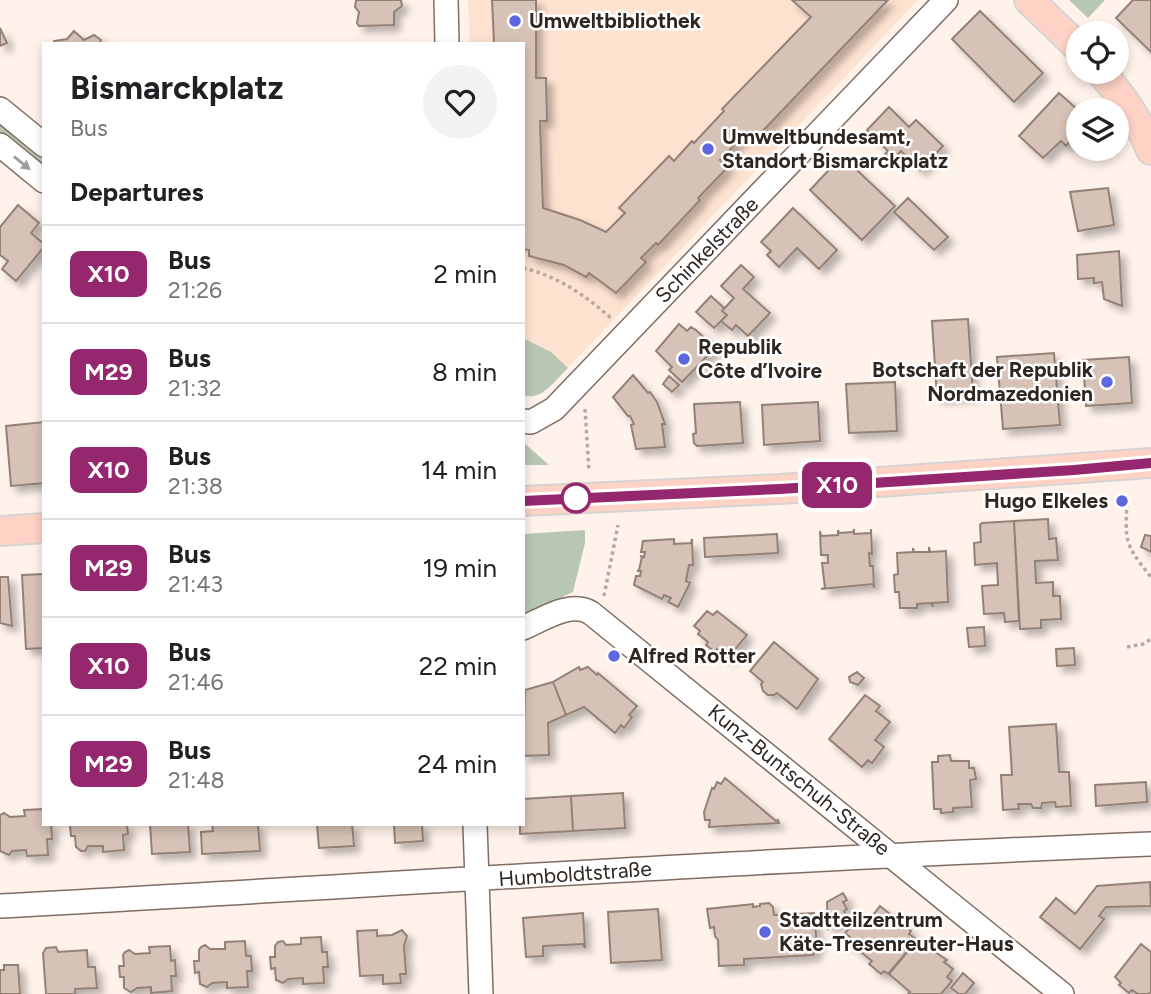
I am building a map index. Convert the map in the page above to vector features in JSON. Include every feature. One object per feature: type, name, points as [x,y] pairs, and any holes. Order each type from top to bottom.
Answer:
[{"type":"main road","points":[[1029,0],[1066,35]]},
{"type":"main road","points":[[1111,84],[1142,128],[1151,150]]},
{"type":"main road","points":[[525,501],[780,489],[1151,463]]},
{"type":"main road","points":[[0,531],[42,528]]},
{"type":"street","points":[[446,0],[447,42]]},
{"type":"street","name":"Schinkelstraße","points":[[525,421],[531,422],[554,410],[946,0]]},
{"type":"street","points":[[0,109],[42,143]]},
{"type":"street","points":[[0,145],[42,179]]},
{"type":"street","name":"Kunz-Buntschuh-Straße","points":[[525,627],[571,608],[585,609],[892,854],[1062,994]]},
{"type":"street","points":[[475,826],[481,994]]},
{"type":"street","name":"Humboldtstraße","points":[[0,906],[892,854],[1151,844]]},
{"type":"path","points":[[525,269],[548,275],[578,291],[616,323]]},
{"type":"path","points":[[584,400],[589,471]]},
{"type":"path","points":[[1127,496],[1125,530],[1128,547],[1151,577]]},
{"type":"path","points":[[600,601],[604,597],[618,525]]},
{"type":"path","points":[[1127,647],[1143,644],[1151,639]]},
{"type":"shaded area","points":[[468,0],[918,0],[564,372],[525,344],[525,42],[470,42]]},
{"type":"green space","points":[[1069,0],[1105,0],[1088,18]]},
{"type":"green space","points":[[0,121],[42,155],[42,169],[0,135]]},
{"type":"green space","points":[[525,339],[551,352],[568,368],[548,389],[525,395]]},
{"type":"green space","points":[[525,444],[549,465],[525,465]]},
{"type":"green space","points":[[585,530],[585,543],[573,592],[525,615],[525,534]]},
{"type":"building","points":[[356,0],[401,0],[402,6],[394,12],[394,25],[359,26]]},
{"type":"building","name":"Umweltbundesamt, Standort Bismarckplatz","points":[[492,0],[536,0],[536,78],[546,78],[547,121],[540,121],[543,208],[606,232],[625,213],[619,208],[669,156],[674,161],[692,141],[694,143],[724,111],[722,109],[811,17],[792,0],[888,0],[755,139],[747,132],[720,160],[728,167],[658,245],[656,243],[641,258],[646,262],[616,293],[589,273],[586,277],[564,265],[529,256],[529,250],[525,249],[525,42],[494,42]]},
{"type":"building","points":[[1133,0],[1151,0],[1151,52],[1129,31],[1129,21],[1119,21],[1116,18]]},
{"type":"building","points":[[980,11],[1043,73],[1014,102],[952,39]]},
{"type":"building","points":[[0,28],[7,43],[0,46]]},
{"type":"building","points":[[74,31],[84,40],[94,35],[101,40],[54,42],[67,39]]},
{"type":"building","points":[[1059,93],[1066,99],[1066,146],[1061,141],[1043,158],[1019,136]]},
{"type":"building","points":[[889,107],[909,127],[916,120],[943,146],[920,170],[901,151],[892,161],[885,154],[888,151],[867,130]]},
{"type":"building","points":[[842,156],[895,206],[862,240],[810,190]]},
{"type":"building","points":[[1108,188],[1114,225],[1078,231],[1070,192]]},
{"type":"building","points":[[908,198],[948,237],[934,250],[894,212]]},
{"type":"building","points":[[18,205],[39,223],[31,233],[42,242],[42,249],[16,281],[2,269],[8,261],[0,255],[0,227]]},
{"type":"building","points":[[793,208],[837,250],[819,269],[797,248],[779,267],[767,255],[771,251],[761,242]]},
{"type":"building","points":[[1119,251],[1122,306],[1104,299],[1102,282],[1094,283],[1094,278],[1078,279],[1077,255]]},
{"type":"building","points":[[741,265],[754,277],[743,289],[770,313],[748,336],[736,325],[732,330],[721,321],[727,315],[722,311],[734,298],[721,286]]},
{"type":"building","points":[[711,296],[724,308],[722,311],[727,315],[714,328],[696,312]]},
{"type":"building","points":[[968,319],[973,395],[937,397],[932,321]]},
{"type":"building","name":"Republik Côte d’Ivoire","points":[[679,324],[687,331],[691,327],[696,330],[715,348],[682,382],[669,370],[672,367],[656,351]]},
{"type":"building","points":[[1054,353],[1060,425],[1003,429],[997,357]]},
{"type":"building","name":"Botschaft der Republik Nordmazedonien","points":[[1129,357],[1132,403],[1086,406],[1083,360]]},
{"type":"building","points":[[633,375],[657,402],[665,424],[662,424],[665,447],[636,449],[631,425],[634,424],[613,397]]},
{"type":"building","points":[[669,376],[679,385],[672,392],[663,384]]},
{"type":"building","points":[[895,382],[897,431],[849,433],[846,384]]},
{"type":"building","points":[[740,402],[743,443],[697,446],[694,443],[694,404]]},
{"type":"building","points":[[818,402],[820,441],[764,445],[762,405]]},
{"type":"building","points":[[42,422],[42,483],[11,486],[6,426]]},
{"type":"building","points":[[1048,519],[1049,539],[1056,538],[1058,560],[1035,561],[1036,583],[1053,582],[1053,596],[1060,596],[1061,619],[1041,620],[1041,628],[1020,629],[1014,521]]},
{"type":"building","points":[[1014,521],[1019,621],[1005,622],[1004,613],[984,614],[982,586],[998,585],[997,563],[975,565],[974,543],[981,542],[982,523]]},
{"type":"building","points":[[854,529],[854,534],[871,533],[871,529],[872,554],[869,553],[870,566],[873,566],[874,588],[873,584],[821,589],[825,588],[822,563],[828,563],[828,555],[821,555],[820,531],[821,536],[838,535],[838,530],[839,533],[853,532]]},
{"type":"building","points":[[777,534],[778,553],[705,557],[704,538]]},
{"type":"building","points":[[1145,535],[1151,536],[1151,552],[1141,547]]},
{"type":"building","points":[[674,539],[674,544],[691,543],[692,539],[693,565],[689,565],[686,581],[690,583],[678,607],[668,602],[671,598],[664,595],[662,599],[634,585],[636,576],[640,576],[641,571],[637,571],[642,557],[640,556],[644,557],[645,552],[641,552],[643,541]]},
{"type":"building","points":[[929,547],[930,552],[946,551],[948,602],[932,603],[933,607],[931,603],[917,604],[917,608],[900,608],[894,575],[898,574],[897,553],[913,552],[913,548],[914,552],[929,552]]},
{"type":"building","points":[[42,574],[42,648],[26,649],[22,575]]},
{"type":"building","points":[[0,577],[8,577],[12,626],[0,623]]},
{"type":"building","points":[[707,611],[713,615],[717,611],[747,635],[728,658],[717,649],[715,652],[706,645],[708,642],[698,634],[700,631],[694,626]]},
{"type":"building","points":[[984,627],[985,646],[969,647],[967,628]]},
{"type":"building","points":[[774,642],[818,679],[797,709],[777,693],[768,695],[763,691],[763,682],[750,671]]},
{"type":"building","points":[[1074,648],[1075,665],[1057,666],[1056,649]]},
{"type":"building","points":[[579,667],[580,670],[588,667],[597,675],[598,673],[637,706],[629,715],[632,717],[624,728],[621,725],[615,733],[584,707],[566,715],[553,682]]},
{"type":"building","points":[[857,672],[864,678],[858,685],[850,682],[849,677]]},
{"type":"building","points":[[553,682],[566,715],[548,723],[549,755],[525,756],[525,690]]},
{"type":"building","points":[[865,695],[880,706],[876,711],[890,722],[875,740],[884,747],[872,763],[868,760],[862,767],[829,739]]},
{"type":"building","points":[[1056,724],[1059,772],[1069,772],[1071,806],[1056,807],[1055,802],[1042,803],[1041,808],[1033,808],[1031,804],[1018,804],[1019,809],[1003,810],[1001,775],[1012,775],[1009,727]]},
{"type":"building","points":[[950,755],[951,761],[969,761],[969,768],[974,768],[976,779],[970,780],[972,807],[953,808],[953,812],[941,813],[941,809],[934,809],[932,762],[938,762],[938,756]]},
{"type":"building","points":[[725,778],[779,823],[709,827],[710,820],[705,820],[704,812],[712,788],[714,789],[717,782],[721,784]]},
{"type":"building","points":[[1146,782],[1147,802],[1096,806],[1095,785]]},
{"type":"building","points":[[623,793],[625,828],[573,831],[571,796]]},
{"type":"building","points":[[571,796],[573,831],[520,834],[520,826],[525,826],[525,799]]},
{"type":"building","points":[[42,809],[42,826],[51,826],[52,839],[47,839],[48,855],[27,856],[26,850],[12,851],[9,855],[0,851],[0,815],[4,813],[10,817],[25,816],[24,810]]},
{"type":"building","points":[[70,826],[127,826],[128,834],[123,835],[124,850],[103,852],[103,846],[88,846],[85,851],[81,851],[76,847],[75,836],[71,836]]},
{"type":"building","points":[[150,826],[188,826],[190,852],[152,854]]},
{"type":"building","points":[[212,826],[258,826],[260,851],[202,854],[201,832],[213,831]]},
{"type":"building","points":[[317,826],[352,826],[354,846],[319,848]]},
{"type":"building","points":[[394,826],[422,826],[423,841],[395,843]]},
{"type":"building","points":[[1150,882],[1151,906],[1106,907],[1099,916],[1104,919],[1080,949],[1040,917],[1056,898],[1075,914],[1097,886]]},
{"type":"building","points":[[843,893],[847,900],[843,902],[847,909],[844,911],[848,918],[828,929],[827,902]]},
{"type":"building","name":"Stadtteilzentrum Käte-Tresenreuter-Haus","points":[[769,903],[773,907],[774,915],[814,913],[817,946],[813,955],[744,959],[744,965],[719,966],[718,940],[714,927],[710,928],[707,909],[753,904],[753,907]]},
{"type":"building","points":[[880,906],[911,931],[909,934],[917,940],[888,974],[884,971],[881,974],[869,964],[872,961],[847,941],[850,937],[845,933],[862,914],[869,920]]},
{"type":"building","points":[[658,909],[662,960],[611,963],[608,912]]},
{"type":"building","points":[[583,913],[585,948],[583,944],[543,946],[543,956],[526,957],[523,918]]},
{"type":"building","points":[[377,930],[377,936],[392,935],[402,930],[407,936],[404,946],[406,974],[400,974],[401,983],[383,984],[383,975],[360,976],[357,931]]},
{"type":"building","points":[[321,937],[322,952],[327,952],[328,967],[323,967],[324,983],[303,984],[303,978],[288,979],[283,983],[276,980],[270,957],[275,957],[275,946],[278,942],[283,941],[286,945],[301,944],[301,938]]},
{"type":"building","points":[[917,940],[947,960],[944,962],[953,969],[947,977],[952,981],[941,994],[908,994],[910,992],[889,974]]},
{"type":"building","points":[[245,941],[246,956],[251,956],[252,971],[247,971],[248,987],[227,988],[227,982],[212,983],[207,987],[200,984],[194,961],[199,961],[201,947],[205,945],[210,949],[225,949],[225,942]]},
{"type":"building","points":[[1141,944],[1151,952],[1149,994],[1138,994],[1132,990],[1129,993],[1119,985],[1121,983],[1115,977]]},
{"type":"building","points":[[170,946],[171,961],[175,960],[176,976],[171,976],[172,991],[151,993],[151,987],[137,988],[131,992],[124,988],[124,977],[120,977],[119,966],[124,966],[125,952],[129,950],[135,954],[150,953],[149,947]]},
{"type":"building","points":[[56,947],[58,952],[87,950],[88,967],[95,967],[97,988],[75,989],[75,994],[46,994],[43,953],[46,948]]},
{"type":"building","points":[[4,965],[18,965],[20,994],[0,994],[0,970],[4,970]]},
{"type":"building","points":[[963,973],[974,983],[965,994],[959,994],[951,988]]},
{"type":"bus line","name":"X10","points":[[525,501],[780,489],[1124,467],[1151,463]]},
{"type":"place","name":"Umweltbibliothek","points":[[515,21]]},
{"type":"place","name":"Umweltbundesamt, Standort Bismarckplatz","points":[[708,149]]},
{"type":"place","name":"Republik Côte d’Ivoire","points":[[684,359]]},
{"type":"place","name":"Botschaft der Republik Nordmazedonien","points":[[1107,382]]},
{"type":"place","name":"Hugo Elkeles","points":[[1122,501]]},
{"type":"place","name":"Alfred Rotter","points":[[614,656]]},
{"type":"place","name":"Stadtteilzentrum Käte-Tresenreuter-Haus","points":[[765,932]]}]
